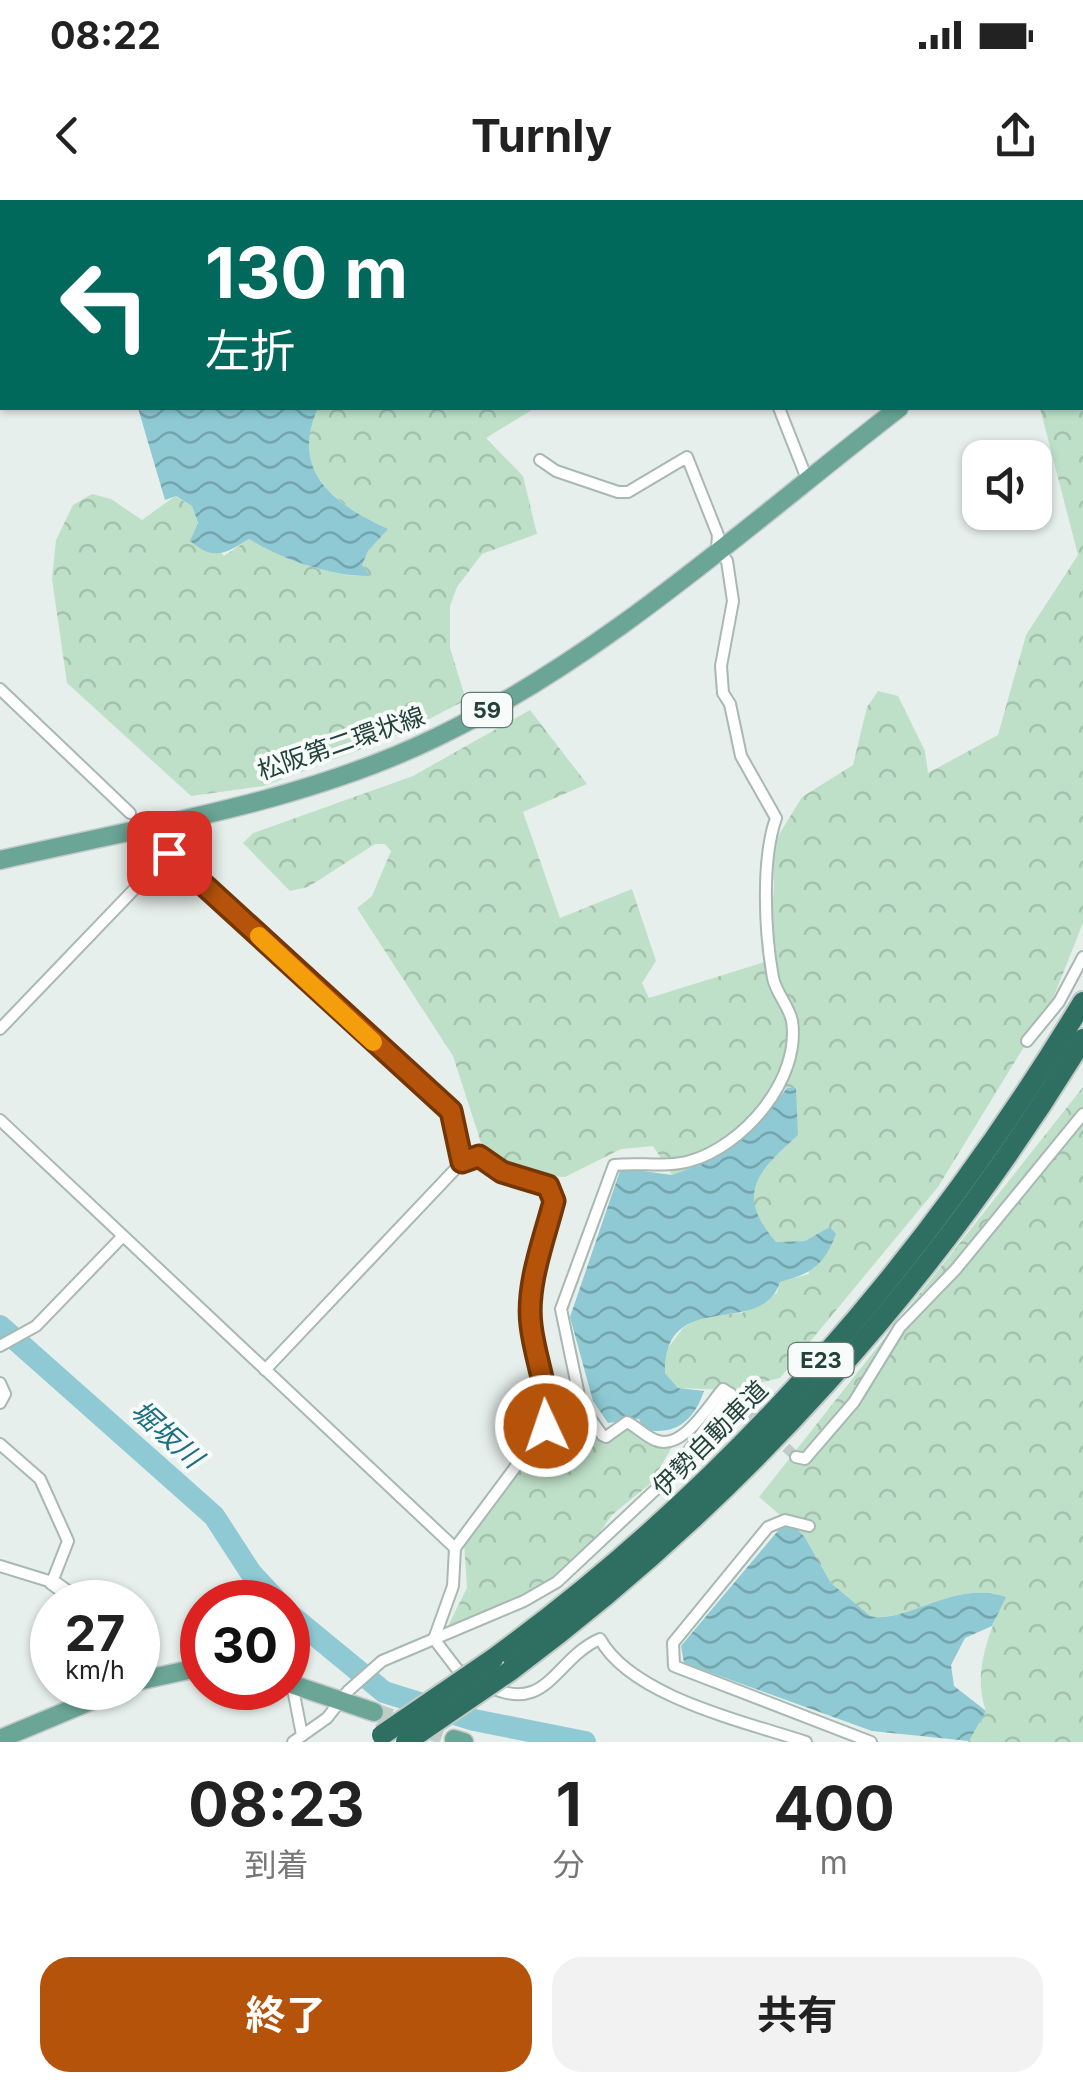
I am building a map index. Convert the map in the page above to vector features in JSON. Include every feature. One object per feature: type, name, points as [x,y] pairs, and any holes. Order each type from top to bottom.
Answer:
[{"type":"highway","name":"伊勢自動車道","points":[[377,1739],[501,1665],[665,1518],[798,1386],[948,1204],[1083,1002]]},
{"type":"highway","name":"伊勢自動車道","points":[[406,1742],[678,1532],[812,1400],[964,1216],[1083,1039]]},
{"type":"main road","name":"松阪第二環状線","points":[[0,860],[310,785],[435,738],[523,692],[588,649],[895,410]]},
{"type":"main road","points":[[310,1690],[374,1712]]},
{"type":"main road","points":[[0,1739],[69,1710]]},
{"type":"street","points":[[780,410],[807,478]]},
{"type":"street","points":[[540,460],[556,472],[628,492],[687,457],[726,561],[733,601],[721,666],[724,693],[741,756],[776,818],[765,865],[773,978],[792,1020],[789,1053],[776,1085],[745,1132],[686,1163],[614,1165],[561,1309],[581,1405],[602,1435],[606,1437],[627,1422],[656,1441],[668,1441],[681,1437],[723,1389],[739,1404]]},
{"type":"street","points":[[0,689],[130,813]]},
{"type":"street","points":[[0,1029],[169,853],[451,1111],[462,1162]]},
{"type":"street","points":[[1027,1041],[1060,1002],[1083,958]]},
{"type":"street","points":[[796,1457],[805,1459],[829,1435],[900,1327],[956,1269],[1083,1114]]},
{"type":"street","points":[[0,1120],[455,1548]]},
{"type":"street","points":[[264,1370],[462,1162],[479,1156],[502,1172],[548,1186],[554,1201],[530,1298],[531,1326],[549,1400],[546,1426],[455,1548],[453,1586],[434,1639]]},
{"type":"street","points":[[0,1346],[36,1326],[122,1237]]},
{"type":"street","points":[[0,1383],[4,1394],[0,1402]]},
{"type":"street","points":[[298,1739],[382,1661],[524,1602],[582,1561],[672,1475],[732,1394]]},
{"type":"street","points":[[0,1444],[40,1479],[68,1542],[53,1580]]},
{"type":"street","points":[[808,1526],[786,1520],[768,1527],[673,1643],[674,1666],[870,1742]]},
{"type":"street","points":[[0,1566],[46,1580]]},
{"type":"street","points":[[434,1639],[457,1669],[507,1696],[535,1692],[600,1639],[610,1656],[664,1692],[806,1742]]},
{"type":"street","points":[[294,1710],[298,1739]]},
{"type":"green space","points":[[317,410],[532,410],[486,438],[523,476],[537,534],[482,554],[457,587],[450,606],[450,648],[466,700],[396,736],[264,786],[191,796],[67,683],[52,579],[56,540],[73,505],[92,494],[111,499],[142,520],[175,496],[192,506],[198,524],[224,556],[249,539],[307,565],[369,576],[362,565],[368,551],[387,529],[351,509],[322,483],[309,450]]},
{"type":"green space","points":[[1041,410],[1083,410],[1083,923],[1052,1001],[938,1187],[780,1378],[729,1390],[678,1388],[665,1373],[665,1352],[683,1328],[700,1316],[742,1313],[777,1293],[780,1282],[809,1274],[805,1241],[775,1242],[756,1210],[754,1196],[762,1172],[798,1135],[786,1088],[718,1151],[672,1175],[653,1146],[621,1149],[565,1177],[533,1175],[495,1163],[483,1149],[453,1056],[357,908],[372,896],[391,851],[385,844],[375,844],[308,887],[290,891],[243,843],[253,833],[413,776],[530,710],[587,784],[523,812],[560,918],[632,889],[656,961],[642,983],[649,998],[768,961],[774,886],[772,846],[802,797],[853,765],[867,707],[878,691],[898,696],[925,751],[928,773],[998,735],[1026,635],[1078,555],[1052,454],[1052,440],[1048,440]]},
{"type":"green space","points":[[1083,1087],[1083,1742],[968,1742],[986,1711],[982,1668],[988,1639],[1005,1597],[967,1594],[898,1614],[869,1616],[831,1583],[804,1536],[759,1497]]},
{"type":"green space","points":[[620,1425],[676,1440],[651,1483],[612,1515],[577,1565],[554,1585],[445,1632],[467,1588],[464,1542],[545,1437],[593,1437]]},
{"type":"water","points":[[139,410],[317,410],[309,451],[314,469],[335,497],[388,529],[368,551],[362,565],[370,576],[355,576],[307,565],[249,539],[220,553],[206,551],[190,541],[198,523],[192,506],[176,496],[165,500]]},
{"type":"water","points":[[787,1088],[796,1088],[798,1135],[762,1172],[754,1196],[756,1210],[776,1242],[805,1241],[830,1227],[836,1234],[832,1245],[816,1266],[780,1282],[770,1299],[754,1308],[696,1321],[680,1330],[669,1346],[665,1373],[678,1388],[704,1391],[695,1411],[681,1424],[654,1431],[643,1429],[639,1419],[608,1423],[593,1401],[570,1317],[621,1168],[672,1175],[693,1167],[757,1124]]},
{"type":"water","points":[[787,1520],[804,1536],[831,1583],[870,1616],[899,1614],[967,1594],[1006,1597],[992,1626],[965,1638],[951,1665],[954,1686],[986,1711],[969,1741],[872,1731],[684,1663],[681,1646]]},
{"type":"waterway","name":"堀坂川","points":[[0,1326],[214,1516],[258,1580]]},
{"type":"waterway","name":"堀坂川","points":[[310,1631],[384,1692],[474,1720],[585,1742]]},
{"type":"tunnel","points":[[130,813],[169,853]]},
{"type":"tunnel","points":[[739,1404],[762,1426]]},
{"type":"tunnel","points":[[775,1437],[796,1457]]},
{"type":"tunnel","points":[[374,1712],[454,1739]]},
{"type":"slow traffic","points":[[259,936],[373,1042]]},
{"type":"route","points":[[169,853],[451,1111],[462,1162],[479,1156],[502,1172],[548,1186],[554,1201],[530,1298],[531,1326],[549,1400],[546,1426]]}]
